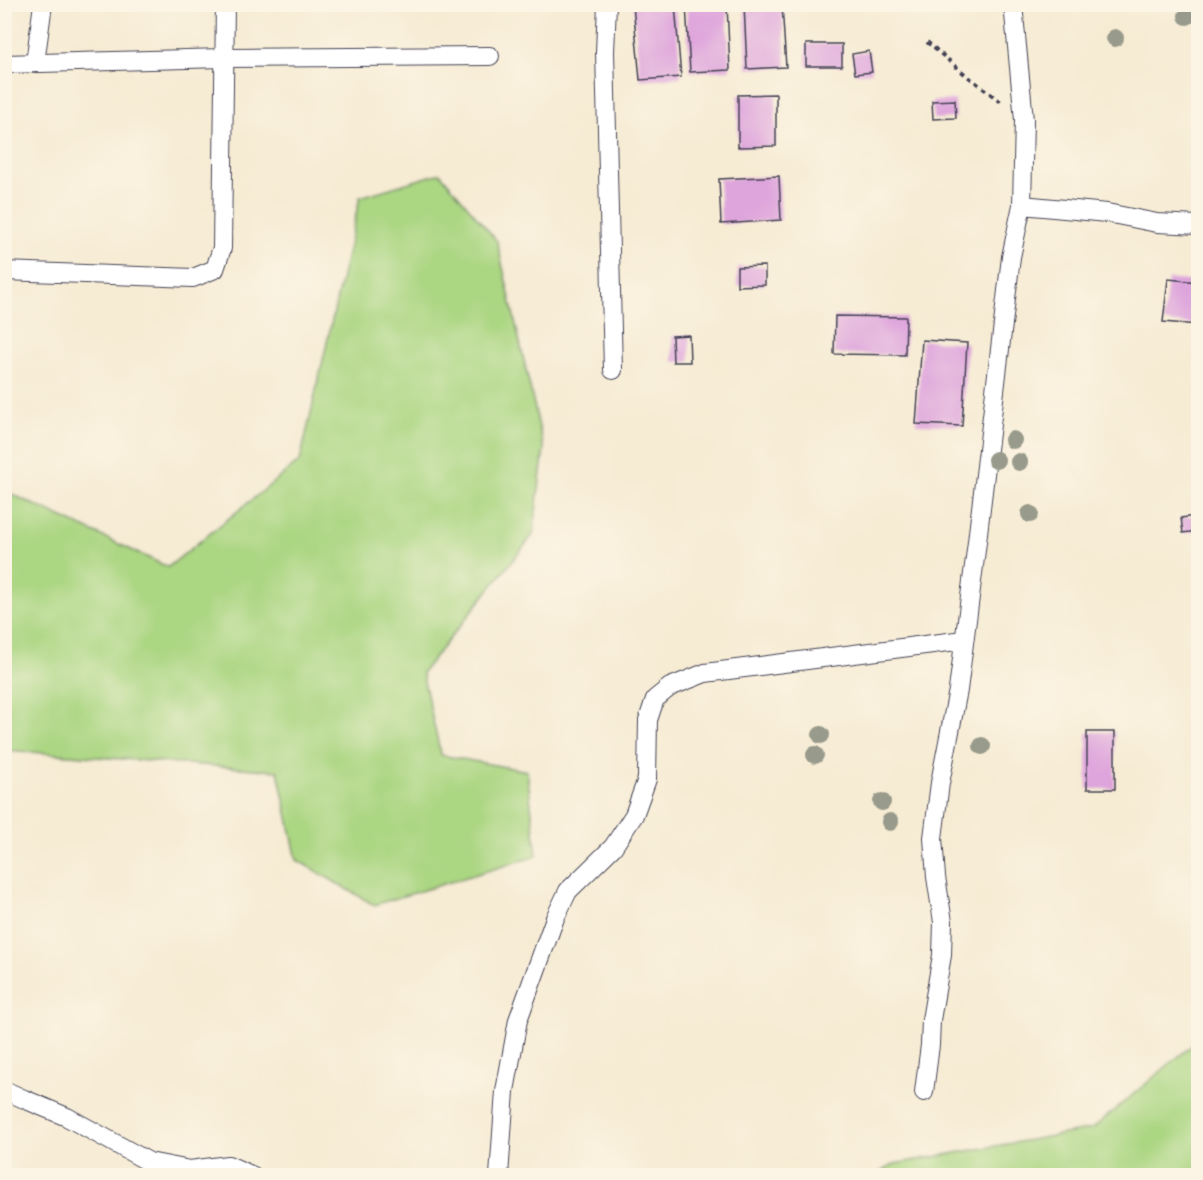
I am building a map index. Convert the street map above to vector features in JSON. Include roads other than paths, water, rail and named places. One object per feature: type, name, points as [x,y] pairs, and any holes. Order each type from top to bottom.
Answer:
[{"type":"street","points":[[35,63],[43,4]]},
{"type":"street","points":[[4,271],[193,278],[215,269],[222,248],[225,4]]},
{"type":"street","points":[[607,4],[605,52],[613,370]]},
{"type":"street","points":[[924,1092],[930,1046],[930,1020],[942,955],[943,922],[933,838],[940,783],[958,690],[1011,257],[1022,205],[1024,120],[1013,4]]},
{"type":"street","points":[[4,64],[223,58],[490,56]]},
{"type":"street","points":[[1022,205],[1107,213],[1157,223],[1198,225]]},
{"type":"street","points":[[499,1176],[505,1091],[518,1020],[555,918],[568,891],[613,847],[634,815],[647,779],[648,720],[654,699],[670,687],[705,673],[964,640]]},
{"type":"street","points":[[4,1090],[68,1117],[149,1162],[190,1170],[228,1165],[253,1176]]}]
